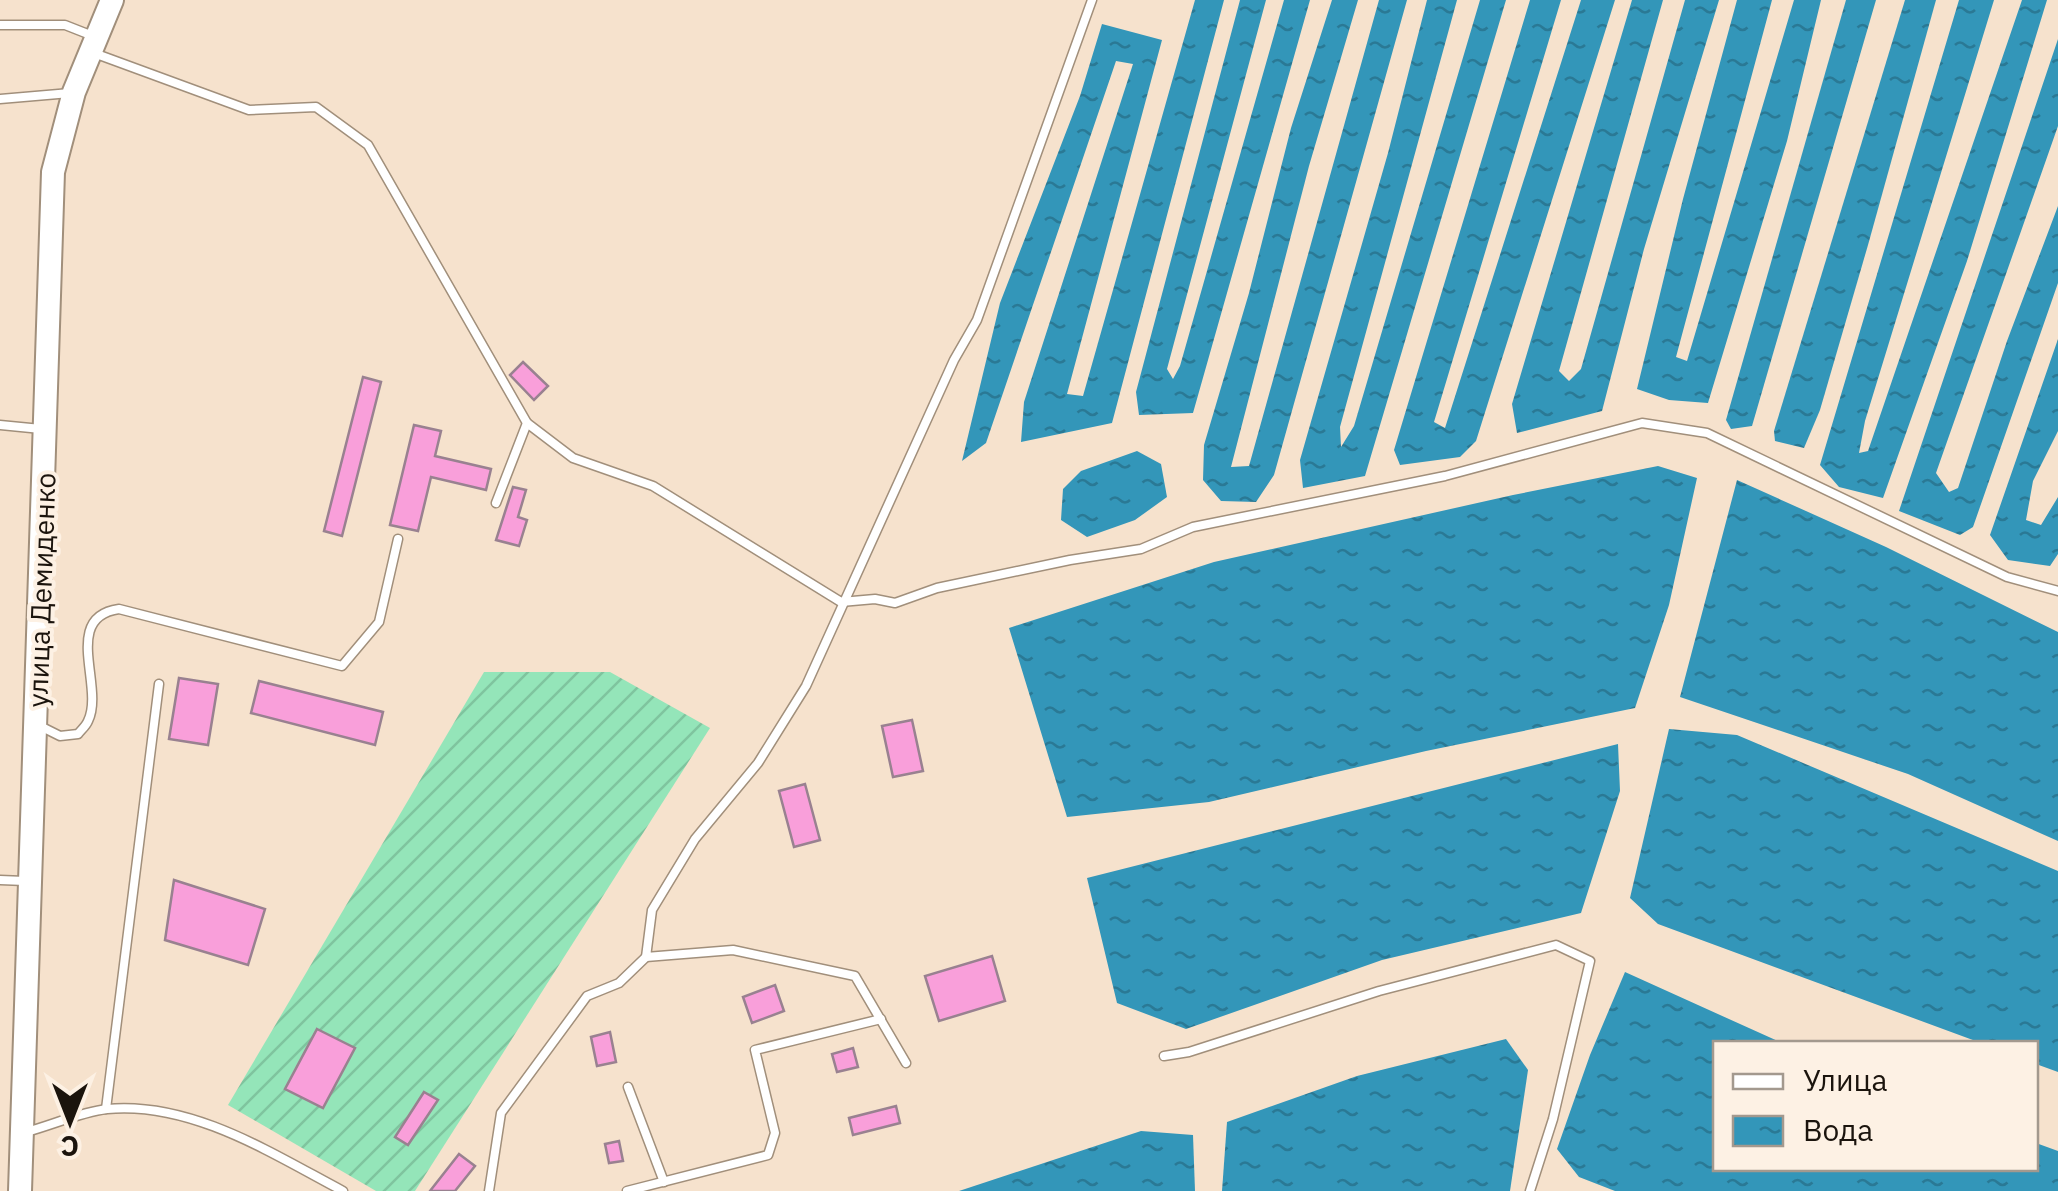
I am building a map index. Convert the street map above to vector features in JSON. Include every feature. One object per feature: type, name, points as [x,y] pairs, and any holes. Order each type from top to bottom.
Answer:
[{"type":"main road","name":"улица Демиденко","points":[[20,1191],[53,172],[74,92],[112,0]]},
{"type":"lane","points":[[490,1191],[501,1113],[587,996],[618,984],[646,957],[652,910],[695,839],[758,762],[806,686],[954,360],[976,320],[1092,0]]},
{"type":"lane","points":[[0,26],[65,25],[93,44],[249,110],[316,107],[368,146],[526,424],[573,458],[653,486],[842,602],[875,599],[896,603],[956,584],[1141,549],[1193,527],[1445,476],[1642,423],[1708,434],[2007,576],[2058,590]]},
{"type":"lane","points":[[0,100],[74,92]]},
{"type":"lane","points":[[496,503],[526,424]]},
{"type":"lane","points":[[0,425],[46,430]]},
{"type":"lane","points":[[36,724],[60,736],[78,734],[90,718],[88,636],[92,622],[104,611],[119,610],[342,666],[379,622],[398,540]]},
{"type":"lane","points":[[106,1109],[159,684]]},
{"type":"lane","points":[[0,880],[29,882]]},
{"type":"lane","points":[[1164,1056],[1188,1052],[1379,991],[1556,944],[1590,961],[1553,1119],[1530,1191]]},
{"type":"lane","points":[[646,957],[733,950],[855,976],[906,1063]]},
{"type":"lane","points":[[627,1191],[768,1155],[775,1133],[755,1050],[880,1019]]},
{"type":"lane","points":[[628,1087],[664,1182]]},
{"type":"lane","points":[[22,1133],[106,1109],[171,1111],[264,1149],[342,1191]]},
{"type":"green space","points":[[484,672],[610,672],[710,728],[415,1191],[376,1191],[228,1105]]},
{"type":"water","points":[[1195,0],[1224,0],[1112,423],[1021,442],[1024,402],[1133,64],[1116,61],[986,443],[962,461],[1000,303],[1080,96],[1102,24],[1162,40],[1067,394],[1083,396]]},
{"type":"water","points":[[1240,0],[1266,0],[1167,369],[1173,379],[1180,366],[1284,0],[1310,0],[1193,413],[1139,415],[1136,392]]},
{"type":"water","points":[[1332,0],[1358,0],[1309,166],[1231,467],[1249,466],[1379,0],[1407,0],[1274,475],[1256,502],[1221,501],[1203,480],[1204,445],[1249,293],[1291,128]]},
{"type":"water","points":[[1427,0],[1457,0],[1340,427],[1341,447],[1354,426],[1480,0],[1506,0],[1365,476],[1303,488],[1300,460],[1388,153]]},
{"type":"water","points":[[1530,0],[1561,0],[1434,422],[1445,428],[1581,0],[1615,0],[1476,441],[1460,457],[1400,465],[1394,450]]},
{"type":"water","points":[[1632,0],[1663,0],[1559,371],[1569,381],[1581,369],[1685,0],[1719,0],[1644,249],[1602,411],[1517,433],[1512,404]]},
{"type":"water","points":[[1737,0],[1772,0],[1676,357],[1687,361],[1794,0],[1821,0],[1787,141],[1708,403],[1669,400],[1637,389]]},
{"type":"water","points":[[1846,0],[1876,0],[1752,426],[1731,429],[1726,420]]},
{"type":"water","points":[[1905,0],[1936,0],[1820,410],[1804,448],[1775,441],[1774,431]]},
{"type":"water","points":[[1959,0],[1994,0],[1865,421],[1859,453],[1868,451],[2022,0],[2047,0],[1967,261],[1883,498],[1839,487],[1820,465]]},
{"type":"water","points":[[2058,39],[2058,126],[1936,473],[1949,492],[1958,488],[2058,206],[2058,283],[1973,527],[1960,535],[1899,511]]},
{"type":"water","points":[[2058,339],[2058,431],[2033,481],[2026,520],[2041,525],[2058,497],[2058,554],[2050,566],[2008,560],[1990,535]]},
{"type":"water","points":[[1137,451],[1161,464],[1167,497],[1135,520],[1087,537],[1061,520],[1063,489],[1081,471]]},
{"type":"water","points":[[1658,466],[1697,478],[1669,605],[1635,708],[1426,751],[1209,802],[1067,817],[1009,628],[1214,562]]},
{"type":"water","points":[[1737,480],[1886,547],[2058,632],[2058,841],[1908,774],[1680,697]]},
{"type":"water","points":[[1669,729],[1737,735],[2058,871],[2058,1072],[2038,1065],[2038,1041],[1976,1041],[1658,924],[1630,898]]},
{"type":"water","points":[[1618,744],[1620,791],[1581,913],[1382,960],[1186,1029],[1117,1003],[1087,878]]},
{"type":"water","points":[[1625,972],[1778,1041],[1713,1041],[1713,1171],[2038,1171],[2038,1144],[2058,1151],[2058,1191],[1615,1191],[1579,1177],[1557,1149]]},
{"type":"water","points":[[1506,1039],[1528,1070],[1510,1191],[1222,1191],[1227,1122],[1357,1076]]},
{"type":"water","points":[[1141,1131],[1193,1135],[1195,1191],[959,1191]]},
{"type":"building","points":[[523,362],[548,386],[534,400],[510,375]]},
{"type":"building","points":[[363,377],[381,382],[342,536],[324,531]]},
{"type":"building","points":[[414,425],[441,431],[435,456],[491,469],[486,490],[431,477],[418,531],[390,525]]},
{"type":"building","points":[[513,487],[526,490],[518,517],[527,520],[519,546],[496,540]]},
{"type":"building","points":[[179,678],[218,684],[208,745],[169,739]]},
{"type":"building","points":[[259,681],[383,712],[375,745],[251,713]]},
{"type":"building","points":[[912,720],[923,771],[893,777],[882,726]]},
{"type":"building","points":[[805,784],[820,840],[794,847],[779,791]]},
{"type":"building","points":[[174,880],[265,909],[248,965],[165,940]]},
{"type":"building","points":[[992,956],[1005,1001],[939,1021],[925,976]]},
{"type":"building","points":[[775,985],[784,1011],[752,1023],[743,997]]},
{"type":"building","points":[[317,1029],[355,1048],[323,1108],[285,1089]]},
{"type":"building","points":[[610,1032],[616,1062],[597,1066],[591,1037]]},
{"type":"building","points":[[853,1048],[858,1067],[837,1072],[832,1054]]},
{"type":"building","points":[[424,1092],[438,1100],[408,1145],[395,1137]]},
{"type":"building","points":[[896,1106],[900,1123],[853,1135],[849,1118]]},
{"type":"building","points":[[619,1141],[623,1161],[609,1163],[605,1144]]},
{"type":"building","points":[[459,1154],[475,1166],[455,1191],[430,1191]]}]
